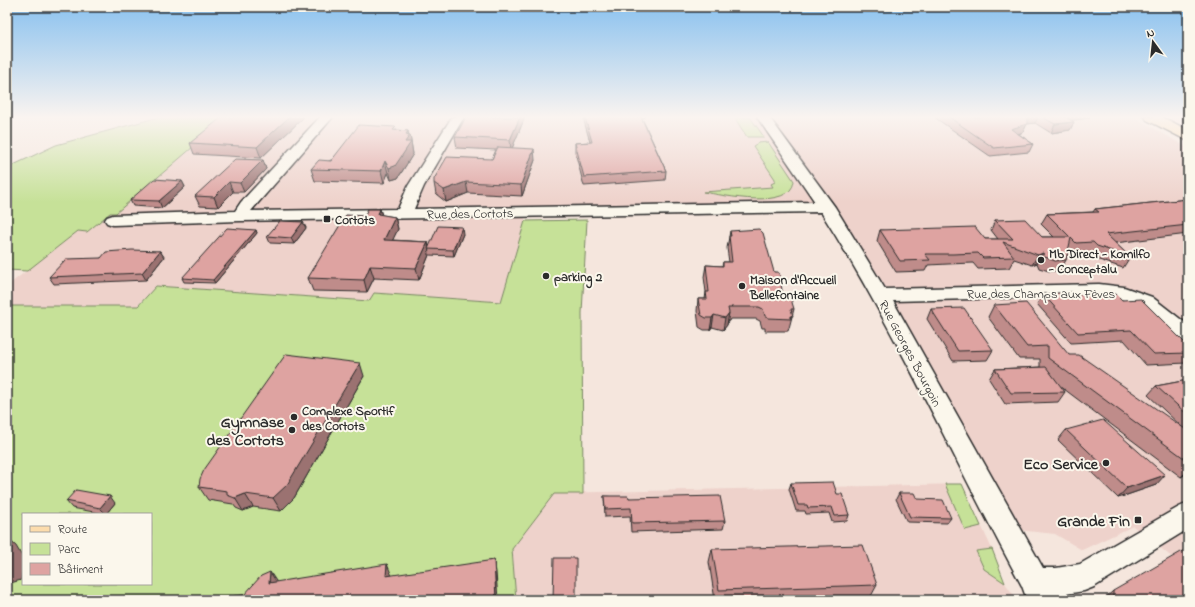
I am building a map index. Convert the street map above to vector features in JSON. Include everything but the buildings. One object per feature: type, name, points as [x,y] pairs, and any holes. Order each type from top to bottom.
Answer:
[{"type":"street","points":[[240,216],[247,205],[301,145]]},
{"type":"street","points":[[404,214],[416,186],[440,145]]},
{"type":"street","name":"Rue Georges Bourgoin","points":[[784,145],[827,207],[904,336],[963,451],[1038,591]]},
{"type":"street","name":"Rue des Cortots","points":[[114,220],[240,216],[827,207]]},
{"type":"street","name":"Rue des Champs aux Fèves","points":[[879,295],[1099,290],[1124,292],[1145,301],[1188,336]]},
{"type":"street","points":[[1038,591],[1056,582],[1084,577],[1188,515]]},
{"type":"shaded area","points":[[195,145],[1183,145],[1188,148],[1188,554],[1178,562],[1133,526],[1082,550],[1055,534],[1018,530],[951,404],[881,280],[831,203],[525,209],[525,221],[501,302],[374,293],[370,301],[156,286],[137,306],[7,306],[7,286],[78,231],[87,232],[110,213],[116,213]]},
{"type":"shaded area","points":[[962,484],[992,549],[976,551],[984,569],[1005,583],[1017,600],[516,600],[512,549],[554,493]]},
{"type":"green space","points":[[55,145],[195,145],[116,213],[110,213],[87,232],[78,231],[27,271],[7,270],[7,168]]},
{"type":"green space","points":[[770,145],[794,181],[790,190],[781,196],[755,199],[703,192],[773,187],[771,184],[775,182],[775,179],[753,146]]},
{"type":"green space","name":"Complexe Sportif des Cortots","points":[[587,220],[582,313],[583,494],[554,494],[512,549],[516,600],[7,600],[7,306],[138,306],[156,286],[369,301],[374,293],[501,302],[525,221]]},
{"type":"green space","points":[[945,484],[962,484],[981,526],[965,530]]},
{"type":"green space","points":[[992,549],[1005,583],[984,569],[976,551]]},
{"type":"place","name":"Cortots","points":[[327,219]]},
{"type":"place","name":"Mb Direct - Komilfo - Conceptalu","points":[[1041,260]]},
{"type":"place","name":"parking 2","points":[[546,276]]},
{"type":"place","name":"Maison d'Accueil Bellefontaine","points":[[742,286]]},
{"type":"place","name":"Complexe Sportif des Cortots","points":[[294,417]]},
{"type":"place","name":"Gymnase des Cortots","points":[[292,430]]},
{"type":"place","name":"Eco Service","points":[[1106,463]]},
{"type":"place","name":"Grande Fin","points":[[1138,520]]}]
